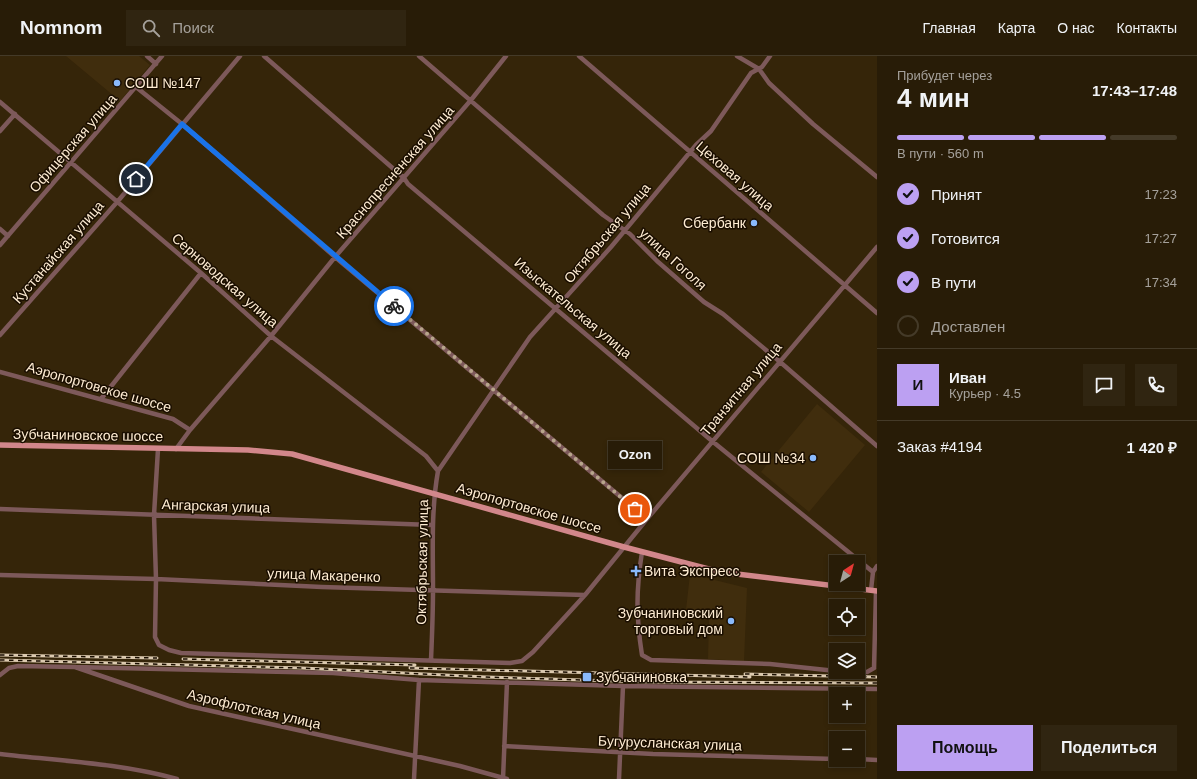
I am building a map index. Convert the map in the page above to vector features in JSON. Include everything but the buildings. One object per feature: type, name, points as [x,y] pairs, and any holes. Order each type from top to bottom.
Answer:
[{"type":"main road","name":"Зубчаниновское шоссе","points":[[0,445],[176,449]]},
{"type":"main road","name":"Аэропортовское шоссе","points":[[176,449],[248,450],[292,454],[642,552],[720,572],[875,591]]},
{"type":"street","points":[[146,56],[156,64]]},
{"type":"street","name":"Офицерская улица","points":[[0,246],[162,56]]},
{"type":"street","name":"Кустанайская улица","points":[[0,334],[118,201],[240,56]]},
{"type":"street","name":"Изыскательская улица","points":[[264,56],[404,178],[408,184],[712,441],[872,572]]},
{"type":"street","name":"улица Гоголя","points":[[419,56],[557,176],[623,231],[630,234],[657,261],[704,302],[723,314],[877,446]]},
{"type":"street","name":"Краснопресненская улица","points":[[176,449],[190,430],[271,336],[335,257],[471,100],[506,56]]},
{"type":"street","name":"Цеховая улица","points":[[579,56],[877,313]]},
{"type":"street","points":[[737,56],[759,69],[768,83],[877,177]]},
{"type":"street","name":"Октябрьская улица","points":[[431,660],[433,590],[432,525],[434,493],[438,471],[530,337],[557,309],[611,247],[690,151],[710,131],[751,73],[759,69],[770,56]]},
{"type":"street","points":[[136,87],[182,124],[335,257],[647,519]]},
{"type":"street","name":"Серноводская улица","points":[[0,102],[118,201],[271,336],[426,456],[438,471]]},
{"type":"street","points":[[0,131],[15,114]]},
{"type":"street","points":[[0,229],[8,236]]},
{"type":"street","name":"Транзитная улица","points":[[624,547],[877,246]]},
{"type":"street","points":[[101,399],[201,273]]},
{"type":"street","name":"Аэропортовское шоссе","points":[[0,372],[173,419],[190,430]]},
{"type":"street","points":[[158,449],[154,515],[156,579],[155,637],[159,645],[169,650],[181,653],[510,663],[522,661],[534,652],[585,595],[624,547]]},
{"type":"street","name":"Ангарская улица","points":[[0,509],[432,525]]},
{"type":"street","points":[[642,552],[637,584],[637,619],[642,655],[651,660],[770,664],[829,669]]},
{"type":"street","points":[[865,672],[876,668],[875,591],[872,572],[877,566]]},
{"type":"street","name":"улица Макаренко","points":[[0,575],[156,579],[322,587],[585,595]]},
{"type":"street","name":"Аэрофлотская улица","points":[[0,674],[9,668],[18,666],[75,667],[189,706],[460,766],[504,779]]},
{"type":"street","points":[[75,667],[333,673],[419,680],[623,686],[877,689]]},
{"type":"street","points":[[414,779],[419,680]]},
{"type":"street","points":[[504,779],[507,682]]},
{"type":"street","points":[[619,779],[623,686]]},
{"type":"street","name":"Бугурусланская улица","points":[[504,746],[619,752],[829,759]]},
{"type":"street","points":[[0,754],[148,771],[177,779]]},
{"type":"street","points":[[865,759],[877,760]]},
{"type":"shaded area","name":"СОШ №147","points":[[66,56],[139,56],[150,65],[120,101]]},
{"type":"shaded area","name":"СОШ №34","points":[[817,404],[865,445],[809,512],[761,472]]},
{"type":"shaded area","points":[[690,574],[747,588],[744,661],[708,659],[709,620],[685,619]]},
{"type":"railway","points":[[0,655],[157,658]]},
{"type":"railway","points":[[183,659],[415,665]]},
{"type":"railway","points":[[0,660],[302,668],[486,677],[648,682],[877,683]]},
{"type":"railway","points":[[410,668],[750,677]]},
{"type":"railway","points":[[745,674],[877,677]]},
{"type":"way so far","points":[[394,306],[635,509]]},
{"type":"place","name":"СОШ №147","points":[[117,83]]},
{"type":"place","name":"Сбербанк","points":[[754,223]]},
{"type":"place","name":"СОШ №34","points":[[813,458]]},
{"type":"place","name":"Ozon","points":[[635,509]]},
{"type":"place","name":"Вита Экспресс","points":[[636,571]]},
{"type":"place","name":"Зубчаниновский торговый дом","points":[[731,621]]},
{"type":"place","name":"Зубчаниновка","points":[[587,677]]},
{"type":"route","points":[[136,179],[182,124],[335,257],[394,306]]}]
